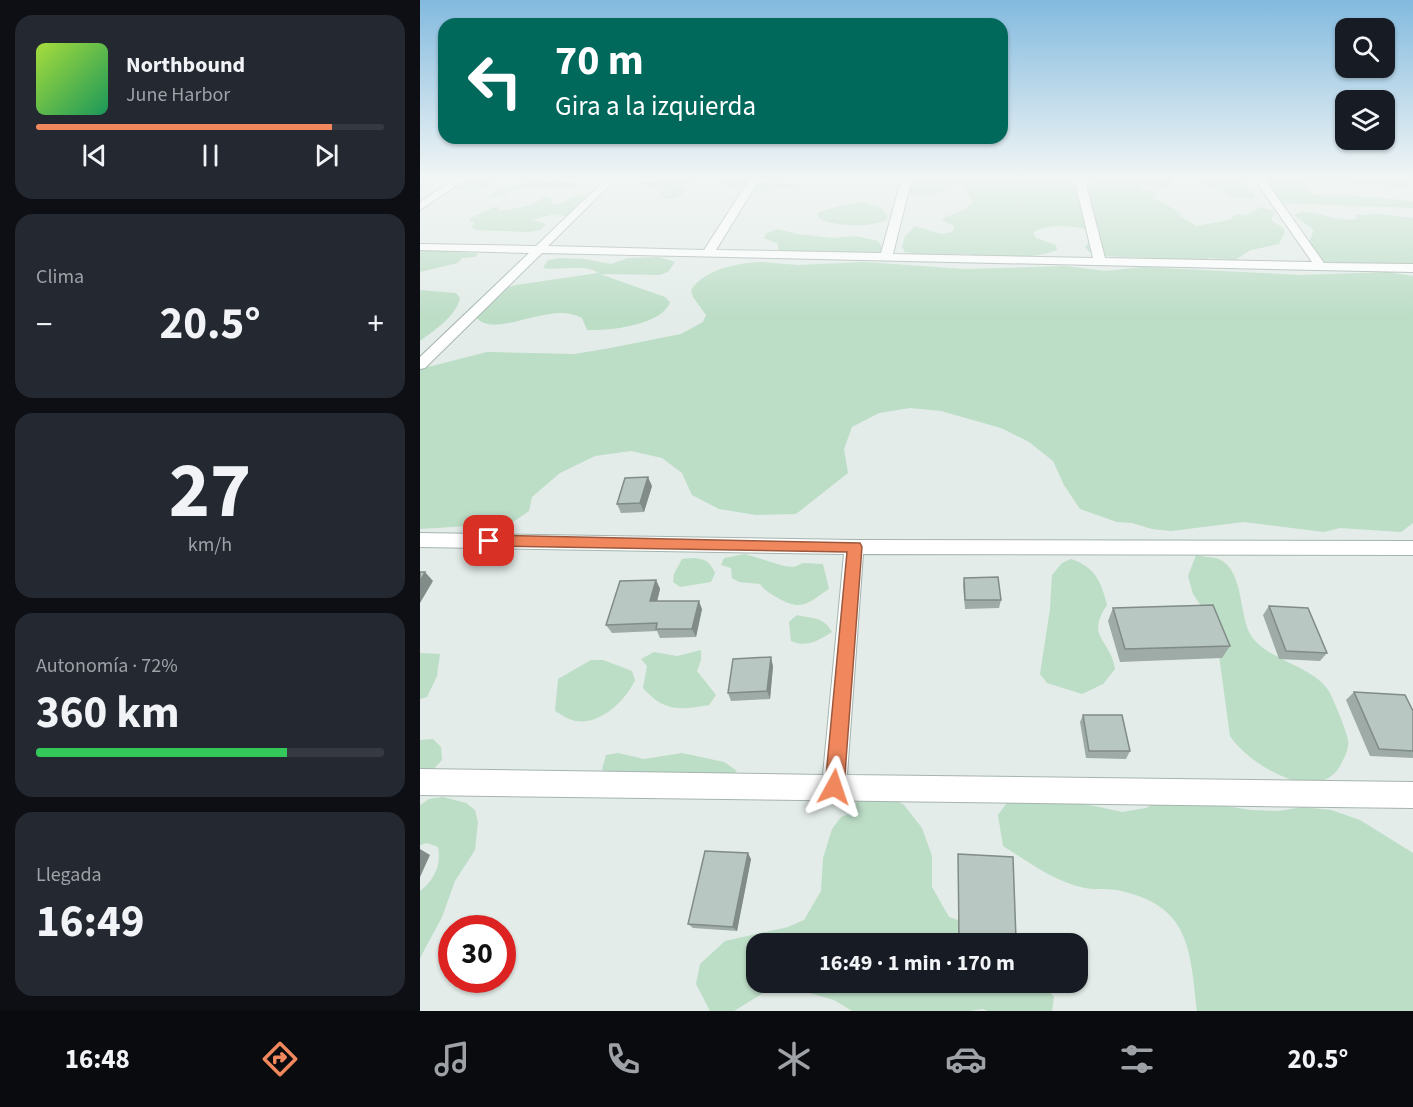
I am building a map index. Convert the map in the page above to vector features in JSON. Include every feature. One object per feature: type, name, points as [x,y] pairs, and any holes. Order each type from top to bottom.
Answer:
[{"type":"street","points":[[420,365],[565,224]]},
{"type":"street","points":[[708,253],[726,224]]},
{"type":"street","points":[[886,257],[895,224]]},
{"type":"street","points":[[1091,224],[1100,261]]},
{"type":"street","points":[[1291,224],[1320,266]]},
{"type":"street","points":[[420,247],[1413,268]]},
{"type":"street","points":[[420,540],[854,547],[1413,548]]},
{"type":"street","points":[[834,787],[854,547]]},
{"type":"street","points":[[420,782],[1413,795]]},
{"type":"green space","points":[[473,224],[546,224],[540,230],[529,232],[472,228]]},
{"type":"green space","points":[[950,224],[1196,226],[1278,224],[1285,232],[1279,244],[1251,250],[1235,260],[1209,258],[1201,261],[1177,262],[1151,258],[1099,256],[1089,252],[1085,247],[1098,233],[1066,226],[1049,227],[1033,232],[1036,238],[1056,245],[1057,250],[1033,256],[995,259],[968,254],[912,253],[905,252],[902,247],[905,236],[915,226],[941,234],[952,232],[955,227]]},
{"type":"green space","points":[[1306,224],[1413,224],[1413,270],[1326,264],[1314,260],[1306,249],[1314,230]]},
{"type":"green space","points":[[778,229],[798,234],[832,238],[856,236],[878,241],[882,247],[881,253],[870,255],[786,253],[778,249],[778,244],[764,238],[767,233]]},
{"type":"green space","points":[[420,249],[478,254],[475,257],[462,258],[458,263],[420,272]]},
{"type":"green space","points":[[659,257],[675,262],[668,272],[659,275],[600,274],[665,297],[670,302],[657,316],[634,325],[587,330],[582,318],[569,313],[555,313],[496,325],[485,323],[476,317],[498,290],[516,285],[598,273],[587,268],[543,268],[548,260],[585,259],[611,264],[628,258]]},
{"type":"green space","points":[[761,262],[798,265],[864,262],[965,269],[1066,266],[1106,271],[1142,267],[1301,275],[1388,272],[1413,276],[1413,523],[1401,532],[1340,528],[1324,532],[1243,522],[1171,531],[1117,522],[1080,509],[1064,485],[1053,461],[1029,442],[1001,428],[941,411],[910,408],[879,413],[852,427],[844,449],[848,473],[796,514],[756,515],[719,509],[692,495],[682,473],[662,458],[631,451],[595,456],[560,473],[532,497],[529,511],[506,527],[468,526],[420,529],[420,369],[487,352],[574,354],[681,334],[703,322],[706,315],[693,297],[691,290],[697,283],[704,277],[722,269]]},
{"type":"green space","points":[[420,290],[456,293],[460,298],[450,316],[420,341]]},
{"type":"green space","points":[[745,554],[784,566],[794,567],[803,563],[823,564],[829,589],[805,604],[786,602],[768,592],[760,584],[739,582],[732,578],[731,568],[721,565],[724,558]]},
{"type":"green space","points":[[1196,555],[1219,559],[1233,573],[1252,637],[1269,652],[1314,677],[1330,693],[1343,723],[1348,743],[1345,757],[1332,776],[1318,782],[1302,782],[1285,778],[1253,759],[1230,736],[1217,641],[1211,621],[1193,594],[1188,576]]},
{"type":"green space","points":[[682,559],[705,560],[711,566],[715,573],[711,582],[680,587],[673,582],[674,574]]},
{"type":"green space","points":[[1071,559],[1086,566],[1096,576],[1102,589],[1107,605],[1098,625],[1099,632],[1115,669],[1103,684],[1082,694],[1047,683],[1040,674],[1050,609],[1052,575],[1062,563]]},
{"type":"green space","points":[[797,615],[821,621],[832,632],[807,644],[791,641],[789,622]]},
{"type":"green space","points":[[701,650],[701,660],[697,671],[716,695],[709,705],[681,708],[665,705],[643,688],[647,666],[641,659],[654,652],[677,656]]},
{"type":"green space","points":[[420,653],[440,654],[437,676],[427,697],[420,699]]},
{"type":"green space","points":[[591,660],[603,660],[632,671],[635,680],[619,703],[603,715],[585,721],[573,720],[555,711],[558,679]]},
{"type":"green space","points":[[433,739],[441,747],[442,760],[427,776],[420,778],[420,740]]},
{"type":"green space","points":[[618,753],[644,759],[682,753],[724,762],[737,771],[726,780],[650,772],[622,781],[610,776],[602,769],[606,755]]},
{"type":"green space","points":[[881,792],[904,805],[922,828],[932,856],[932,887],[949,917],[979,927],[984,933],[761,933],[788,927],[804,920],[821,891],[823,858],[832,829],[841,817],[854,812],[857,801]]},
{"type":"green space","points":[[1014,793],[1067,800],[1122,812],[1146,808],[1168,797],[1251,810],[1279,811],[1303,807],[1331,810],[1360,820],[1413,853],[1413,1011],[1197,1011],[1192,968],[1182,932],[1173,918],[1159,906],[1141,897],[1117,890],[1085,888],[1063,881],[1042,871],[1003,846],[998,815]]},
{"type":"green space","points":[[443,797],[466,803],[475,810],[478,822],[475,850],[455,881],[443,915],[438,915],[438,924],[420,958],[420,891],[436,872],[439,860],[438,847],[427,843],[420,845],[420,805],[429,799]]},
{"type":"green space","points":[[746,936],[746,993],[763,993],[734,1011],[710,1011],[696,984],[700,964],[725,941]]},
{"type":"green space","points":[[810,993],[1051,993],[1054,997],[1052,1011],[988,1011],[983,1009],[852,1011],[834,1000]]},
{"type":"building","points":[[648,477],[640,503],[617,504],[625,478]]},
{"type":"building","points":[[998,577],[1001,600],[965,600],[964,578]]},
{"type":"building","points":[[656,580],[650,601],[699,601],[692,629],[656,629],[657,623],[606,625],[620,581]]},
{"type":"building","points":[[1213,605],[1230,646],[1125,649],[1113,608]]},
{"type":"building","points":[[1269,606],[1308,608],[1327,653],[1286,651]]},
{"type":"building","points":[[771,657],[767,691],[728,693],[733,659]]},
{"type":"building","points":[[1354,692],[1405,695],[1413,711],[1413,751],[1379,749]]},
{"type":"building","points":[[1083,715],[1122,715],[1130,751],[1089,751]]},
{"type":"building","points":[[705,851],[748,853],[733,927],[688,924]]},
{"type":"building","points":[[958,854],[1013,857],[1016,933],[959,933]]},
{"type":"route","points":[[489,541],[854,547],[834,787]]}]
